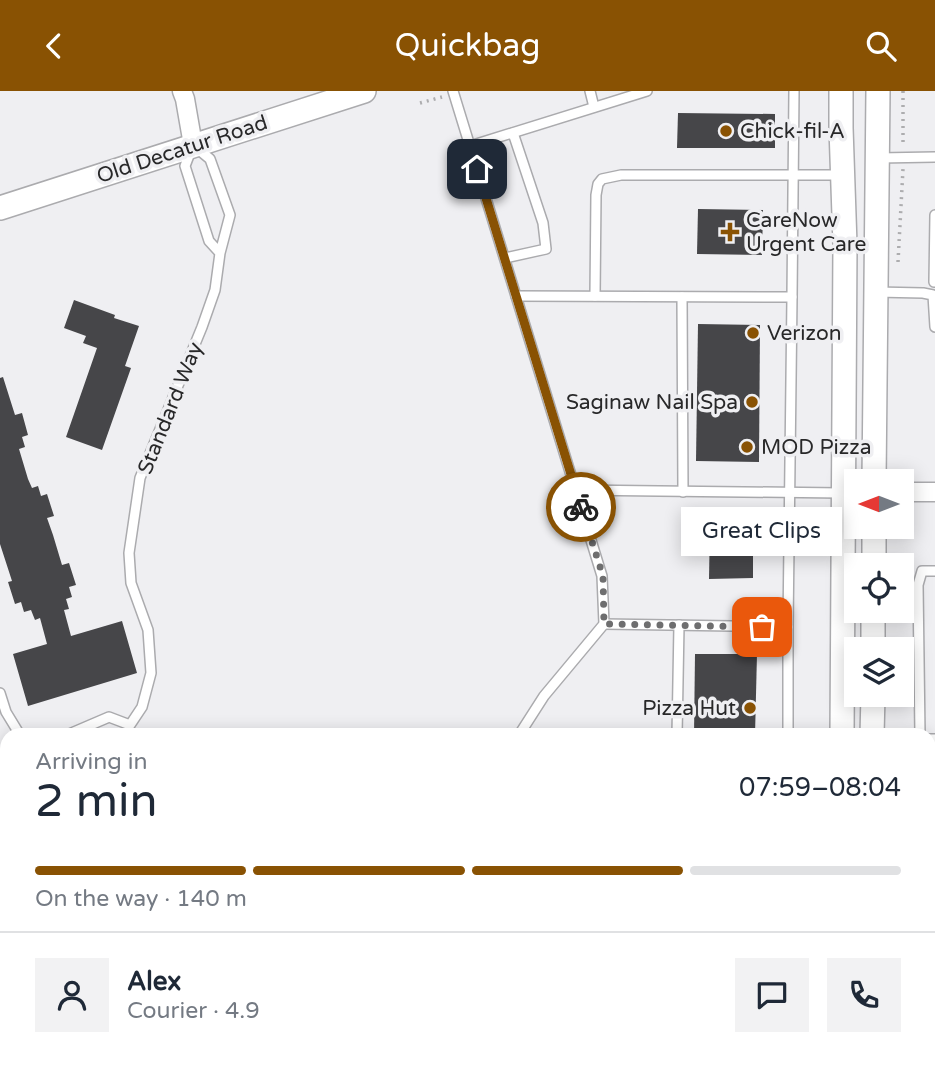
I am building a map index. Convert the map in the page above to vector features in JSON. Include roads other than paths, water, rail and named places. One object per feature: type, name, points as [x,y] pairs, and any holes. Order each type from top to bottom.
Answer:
[{"type":"main road","name":"Old Decatur Road","points":[[0,208],[364,91]]},
{"type":"main road","points":[[841,91],[849,469]]},
{"type":"main road","points":[[874,469],[878,91]]},
{"type":"main road","points":[[842,728],[848,539]]},
{"type":"main road","points":[[872,728],[873,707]]},
{"type":"street","points":[[183,91],[193,145]]},
{"type":"street","points":[[914,492],[935,492]]},
{"type":"lane","points":[[453,91],[603,576],[604,624],[544,696],[523,728]]},
{"type":"lane","points":[[590,91],[594,107]]},
{"type":"lane","points":[[470,146],[647,91]]},
{"type":"lane","points":[[788,728],[794,91]]},
{"type":"lane","points":[[505,258],[546,249],[543,223],[513,132]]},
{"type":"lane","name":"Standard Way","points":[[131,728],[142,707],[151,673],[148,630],[131,583],[129,553],[141,478],[215,290],[220,253],[230,215],[210,159],[193,145]]},
{"type":"lane","points":[[193,145],[185,166],[209,241],[220,253]]},
{"type":"lane","points":[[877,158],[935,157]]},
{"type":"lane","points":[[595,296],[596,195],[598,184],[603,179],[621,175],[842,175]]},
{"type":"lane","points":[[935,215],[935,327]]},
{"type":"lane","points":[[876,292],[933,295]]},
{"type":"lane","points":[[516,296],[792,297]]},
{"type":"lane","points":[[682,297],[683,492]]},
{"type":"lane","points":[[576,490],[844,493]]},
{"type":"lane","points":[[919,728],[918,585],[922,571],[935,572]]},
{"type":"lane","points":[[604,624],[788,627]]},
{"type":"lane","points":[[677,728],[678,625]]},
{"type":"lane","points":[[0,692],[6,712],[16,728]]},
{"type":"lane","name":"Standard Way","points":[[83,728],[109,717],[127,728]]},
{"type":"place","name":"Chick-fil-A","points":[[726,131]]},
{"type":"place","name":"CareNow Urgent Care","points":[[730,232]]},
{"type":"place","name":"Verizon","points":[[753,333]]},
{"type":"place","name":"Saginaw Nail Spa","points":[[752,402]]},
{"type":"place","name":"MOD Pizza","points":[[747,447]]},
{"type":"place","name":"Great Clips","points":[[762,627]]},
{"type":"place","name":"Pizza Hut","points":[[750,708]]}]
